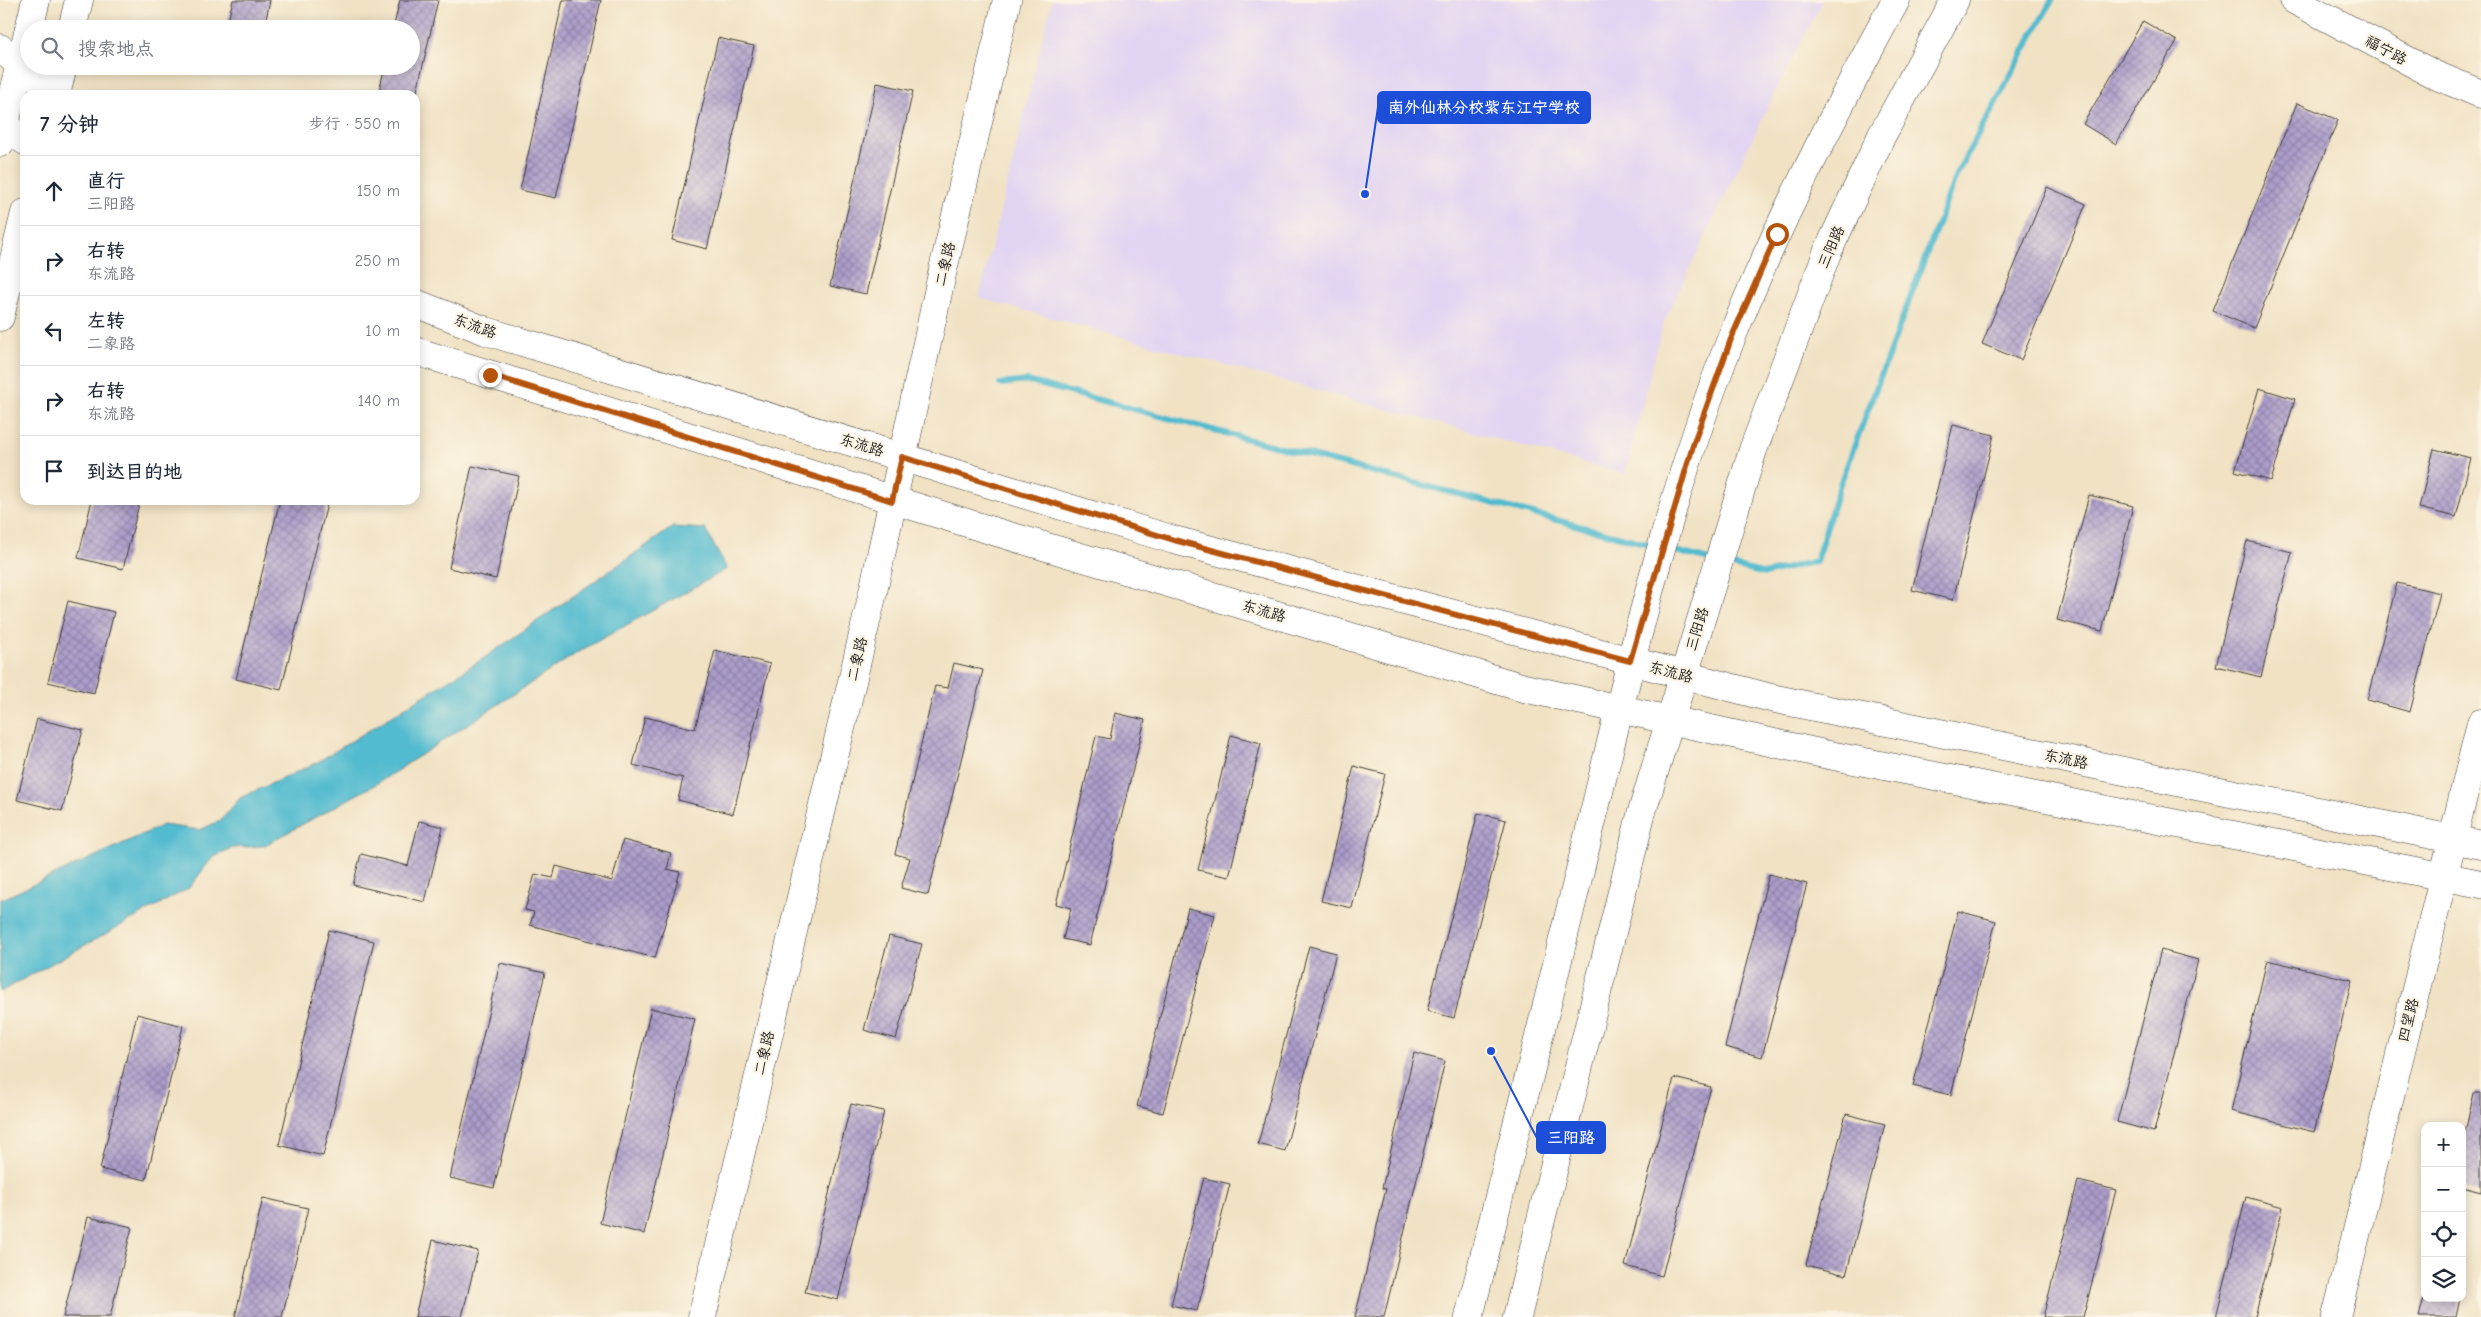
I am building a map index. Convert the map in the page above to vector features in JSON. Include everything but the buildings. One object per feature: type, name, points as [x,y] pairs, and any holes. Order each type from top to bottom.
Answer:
[{"type":"main road","points":[[31,20],[36,0]]},
{"type":"main road","points":[[74,20],[79,0]]},
{"type":"main road","name":"二象路","points":[[702,1317],[1007,0]]},
{"type":"main road","points":[[1469,1317],[1630,661],[1694,442],[1731,339],[1773,242],[1845,93],[1896,0]]},
{"type":"main road","name":"三阳路","points":[[1517,1317],[1641,815],[1731,518],[1787,355],[1827,253],[1882,135],[1955,0]]},
{"type":"main road","name":"福宁路","points":[[2294,0],[2435,75],[2481,94]]},
{"type":"main road","points":[[7,132],[10,56],[20,42]]},
{"type":"main road","points":[[10,56],[20,64]]},
{"type":"main road","points":[[33,75],[51,90]]},
{"type":"main road","points":[[58,90],[61,75]]},
{"type":"main road","points":[[0,317],[20,233]]},
{"type":"main road","name":"东流路","points":[[420,305],[486,331],[1174,540],[1771,698],[2481,845]]},
{"type":"main road","name":"东流路","points":[[420,353],[892,501],[1524,688],[1834,756],[2481,884]]},
{"type":"main road","name":"四望路","points":[[2336,1317],[2481,723]]},
{"type":"shaded area","points":[[1052,0],[1823,0],[1776,90],[1663,324],[1625,474],[979,298]]},
{"type":"water","points":[[673,527],[705,529],[727,569],[580,651],[378,783],[263,846],[231,848],[212,858],[189,888],[0,992],[0,900],[163,825],[200,830],[221,820],[240,798],[316,763],[374,727],[481,660]]},
{"type":"waterway","points":[[1726,564],[1765,574],[1816,561],[1839,487],[1957,173],[2052,0]]},
{"type":"waterway","points":[[1000,384],[1027,381],[1655,546]]},
{"type":"waterway","points":[[1668,549],[1713,561]]},
{"type":"place","name":"南外仙林分校紫东江宁学校","points":[[1365,194]]},
{"type":"place","name":"三阳路","points":[[1491,1051]]},
{"type":"route","points":[[490,375],[892,501],[902,457],[1174,540],[1630,661],[1694,442],[1731,339],[1777,234]]}]
